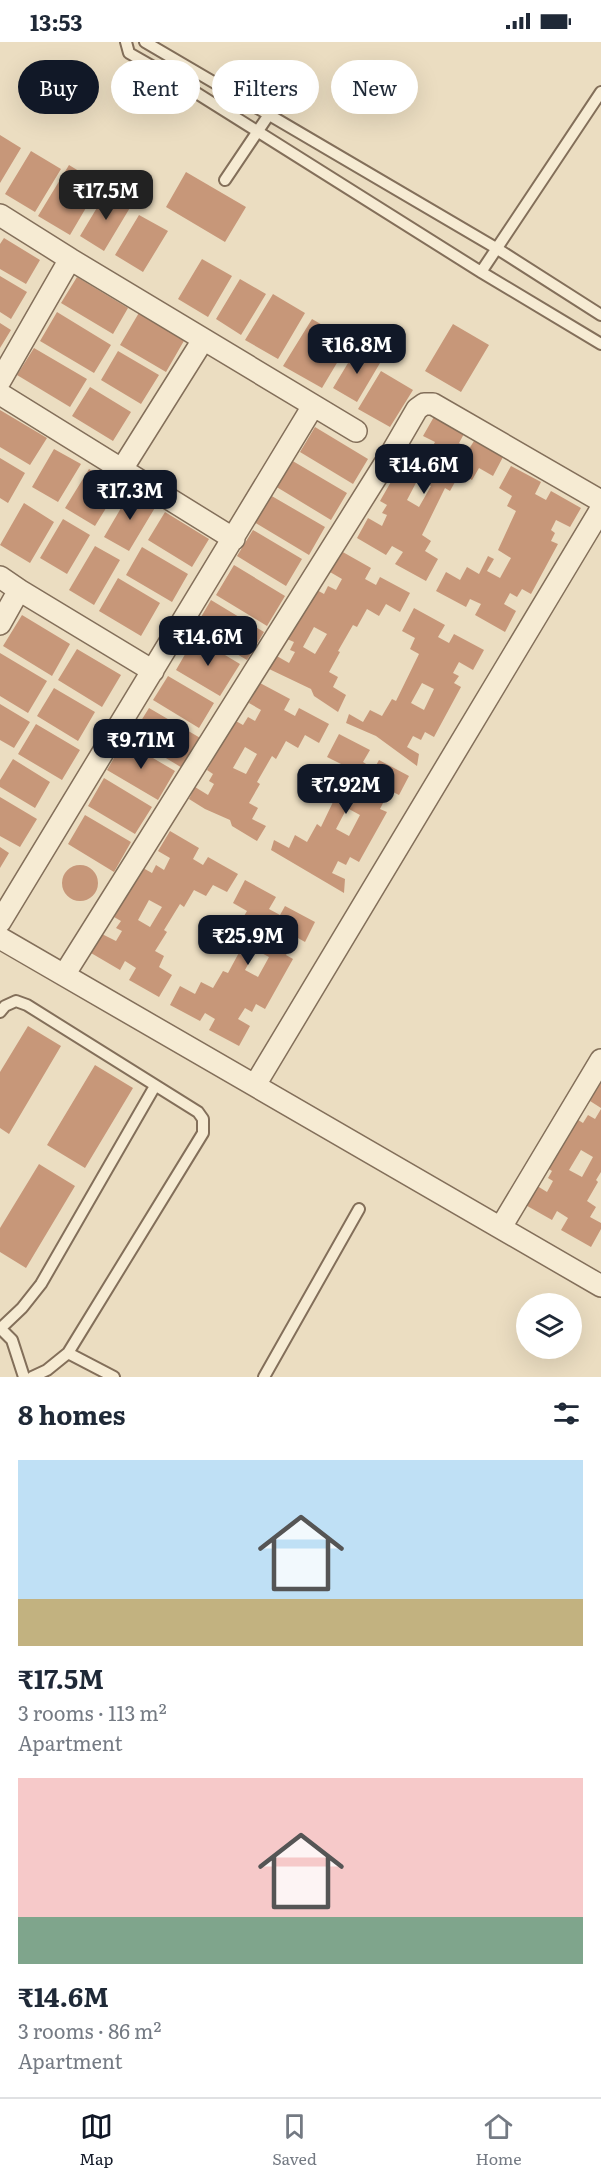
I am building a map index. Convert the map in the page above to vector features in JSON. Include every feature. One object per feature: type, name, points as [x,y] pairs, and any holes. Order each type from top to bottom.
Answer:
[{"type":"street","points":[[0,215],[356,431]]},
{"type":"street","points":[[0,381],[70,259]]},
{"type":"street","points":[[122,470],[203,340]]},
{"type":"street","points":[[0,394],[234,538]]},
{"type":"street","points":[[64,975],[417,409],[424,404],[433,404],[601,501]]},
{"type":"street","points":[[0,922],[313,406]]},
{"type":"street","points":[[255,1085],[601,509]]},
{"type":"street","points":[[0,577],[153,670]]},
{"type":"street","points":[[0,624],[19,590]]},
{"type":"street","points":[[0,938],[601,1287]]},
{"type":"street","points":[[501,1227],[601,1060]]},
{"type":"lane","points":[[126,42],[129,53],[601,344]]},
{"type":"lane","points":[[145,42],[496,248],[601,315]]},
{"type":"lane","points":[[481,272],[601,92]]},
{"type":"lane","points":[[225,180],[268,116]]},
{"type":"lane","points":[[0,1012],[4,1006],[16,1001],[27,1005],[198,1112],[203,1119],[203,1133],[68,1353],[47,1370],[32,1377]]},
{"type":"lane","points":[[24,1377],[12,1340],[1,1328],[22,1308],[41,1284],[155,1086]]},
{"type":"lane","points":[[264,1377],[359,1209]]},
{"type":"lane","points":[[68,1353],[114,1377]]},
{"type":"building","points":[[0,135],[21,148],[0,183]]},
{"type":"building","points":[[31,151],[61,169],[35,212],[5,194]]},
{"type":"building","points":[[69,165],[100,184],[70,235],[38,216]]},
{"type":"building","points":[[186,172],[246,207],[225,242],[166,207]]},
{"type":"building","points":[[107,191],[131,206],[104,251],[80,236]]},
{"type":"building","points":[[139,215],[168,231],[143,272],[115,255]]},
{"type":"building","points":[[4,238],[40,260],[26,284],[0,269],[0,244]]},
{"type":"building","points":[[202,259],[232,276],[208,317],[178,299]]},
{"type":"building","points":[[0,276],[27,292],[11,319],[0,312]]},
{"type":"building","points":[[77,277],[128,308],[113,334],[61,303]]},
{"type":"building","points":[[240,279],[266,294],[241,335],[216,319]]},
{"type":"building","points":[[273,294],[305,313],[278,359],[245,340]]},
{"type":"building","points":[[140,311],[185,339],[166,372],[120,345]]},
{"type":"building","points":[[57,312],[111,345],[94,373],[40,341]]},
{"type":"building","points":[[312,319],[350,341],[322,388],[283,366]]},
{"type":"building","points":[[0,323],[11,330],[0,348]]},
{"type":"building","points":[[453,324],[489,345],[461,392],[425,371]]},
{"type":"building","points":[[34,348],[87,379],[70,407],[17,375]]},
{"type":"building","points":[[357,348],[380,363],[357,402],[333,388]]},
{"type":"building","points":[[118,351],[159,375],[141,404],[101,380]]},
{"type":"building","points":[[381,371],[413,390],[390,427],[358,409]]},
{"type":"building","points":[[90,387],[131,412],[113,441],[72,416]]},
{"type":"building","points":[[0,410],[47,438],[30,465],[0,447]]},
{"type":"building","points":[[435,415],[465,432],[459,443],[469,449],[474,441],[503,457],[493,476],[479,468],[472,480],[460,473],[450,491],[445,488],[422,535],[431,541],[425,551],[438,559],[426,581],[395,564],[403,552],[392,546],[386,555],[357,538],[368,518],[382,526],[387,515],[382,513],[387,505],[380,501],[408,452],[417,457],[422,449],[429,453],[435,442],[423,436]],"holes":[[[418,479],[431,486],[419,507],[407,500]]]},
{"type":"building","points":[[315,427],[368,459],[353,484],[300,452]]},
{"type":"building","points":[[54,449],[81,464],[58,502],[32,487]]},
{"type":"building","points":[[0,458],[25,473],[8,503],[0,498]]},
{"type":"building","points":[[291,460],[347,493],[331,520],[275,486]]},
{"type":"building","points":[[511,466],[541,482],[535,494],[546,500],[551,491],[581,508],[570,527],[556,520],[551,530],[555,533],[551,541],[558,544],[531,594],[522,589],[517,597],[510,593],[504,604],[516,611],[505,632],[475,615],[481,604],[470,599],[466,607],[436,591],[446,572],[460,580],[467,567],[479,574],[488,556],[494,559],[487,571],[500,578],[511,558],[498,550],[516,511],[507,506],[512,496],[499,488]]},
{"type":"building","points":[[89,469],[119,487],[95,526],[65,508]]},
{"type":"building","points":[[131,491],[156,506],[129,551],[104,537]]},
{"type":"building","points":[[270,495],[325,527],[309,555],[254,522]]},
{"type":"building","points":[[24,503],[54,522],[30,563],[0,545]]},
{"type":"building","points":[[165,512],[209,539],[192,567],[148,540]]},
{"type":"building","points":[[63,519],[90,535],[67,574],[40,558]]},
{"type":"building","points":[[253,530],[302,559],[286,586],[237,556]]},
{"type":"building","points":[[95,546],[120,560],[94,605],[69,590]]},
{"type":"building","points":[[142,547],[188,574],[172,602],[126,575]]},
{"type":"building","points":[[341,551],[371,568],[365,579],[376,585],[380,577],[410,593],[400,612],[386,604],[379,616],[367,609],[357,627],[353,625],[329,672],[338,677],[333,687],[346,695],[338,712],[314,696],[311,689],[267,668],[275,655],[289,663],[295,652],[290,650],[294,642],[287,639],[315,589],[324,594],[328,586],[336,590],[342,579],[330,572]],"holes":[[[314,627],[327,634],[315,654],[303,647]]]},
{"type":"building","points":[[234,565],[285,596],[267,626],[216,595]]},
{"type":"building","points":[[118,578],[160,603],[141,636],[99,611]]},
{"type":"building","points":[[211,600],[264,632],[247,660],[194,629]]},
{"type":"building","points":[[414,608],[445,625],[438,637],[449,643],[454,634],[484,650],[473,670],[459,662],[453,673],[459,676],[454,683],[461,687],[434,737],[425,732],[421,740],[413,736],[407,747],[419,754],[417,766],[376,736],[346,723],[349,714],[363,722],[370,710],[382,716],[392,699],[396,701],[419,654],[410,649],[415,638],[402,631]],"holes":[[[422,683],[434,689],[424,710],[411,703]]]},
{"type":"building","points":[[22,615],[70,644],[52,676],[3,646]]},
{"type":"building","points":[[195,637],[240,664],[220,696],[176,670]]},
{"type":"building","points":[[77,649],[121,675],[102,707],[58,680]]},
{"type":"building","points":[[0,653],[47,681],[28,713],[0,696]]},
{"type":"building","points":[[168,676],[214,703],[199,728],[153,700]]},
{"type":"building","points":[[260,683],[290,699],[284,710],[295,716],[299,708],[329,724],[319,743],[305,735],[298,748],[286,741],[276,759],[272,756],[257,782],[260,784],[249,803],[258,808],[252,819],[266,826],[257,841],[232,826],[230,820],[189,799],[195,787],[208,795],[214,784],[209,781],[213,774],[207,770],[234,720],[243,725],[248,717],[255,721],[261,710],[249,703]],"holes":[[[245,747],[257,754],[246,774],[233,768]]]},
{"type":"building","points":[[54,688],[95,712],[78,741],[37,716]]},
{"type":"building","points":[[0,704],[30,722],[14,748],[0,740]]},
{"type":"building","points":[[149,708],[202,739],[184,769],[131,737]]},
{"type":"building","points":[[36,724],[80,750],[62,780],[18,754]]},
{"type":"building","points":[[339,734],[370,750],[363,762],[374,769],[379,760],[409,776],[399,795],[385,788],[379,799],[384,801],[380,809],[387,812],[359,862],[350,857],[346,865],[338,861],[332,873],[345,879],[344,893],[271,850],[274,840],[289,848],[295,835],[307,842],[317,824],[321,827],[344,779],[335,774],[341,764],[327,757]],"holes":[[[347,808],[360,815],[349,836],[336,829]]]},
{"type":"building","points":[[124,741],[175,771],[158,800],[107,770]]},
{"type":"building","points":[[13,759],[50,782],[35,808],[0,787],[0,780]]},
{"type":"building","points":[[104,778],[152,807],[135,834],[88,806]]},
{"type":"building","points":[[0,797],[37,819],[20,847],[0,836]]},
{"type":"building","points":[[85,815],[131,842],[114,872],[68,844]]},
{"type":"building","points":[[170,831],[199,848],[193,859],[203,865],[208,857],[238,874],[227,892],[213,885],[206,896],[194,890],[184,907],[180,904],[164,930],[167,932],[155,951],[164,956],[159,967],[172,975],[159,997],[129,980],[136,968],[125,961],[120,970],[91,953],[102,934],[116,941],[122,931],[116,928],[121,921],[114,917],[143,868],[152,873],[156,865],[164,870],[170,858],[158,851]],"holes":[[[149,900],[162,907],[150,927],[138,920]]]},
{"type":"building","points":[[0,847],[9,853],[0,868]]},
{"type":"building","points":[[80,865],[93,870],[98,883],[93,896],[80,901],[67,896],[62,883],[67,870]]},
{"type":"building","points":[[245,880],[276,897],[269,909],[280,915],[285,906],[315,922],[305,942],[291,934],[285,945],[290,948],[286,955],[293,959],[265,1009],[256,1004],[252,1012],[245,1008],[238,1019],[250,1026],[239,1046],[209,1030],[215,1019],[205,1013],[200,1021],[170,1005],[180,986],[195,994],[201,982],[213,988],[223,971],[228,973],[250,926],[241,921],[247,911],[233,903]],"holes":[[[256,950],[269,957],[258,977],[245,970]]]},
{"type":"building","points":[[28,1026],[61,1046],[9,1134],[0,1128],[0,1072]]},
{"type":"building","points":[[95,1065],[133,1088],[85,1168],[47,1145]]},
{"type":"building","points":[[601,1082],[601,1108],[590,1101]]},
{"type":"building","points":[[601,1109],[601,1172],[587,1201],[596,1207],[590,1217],[601,1223],[601,1229],[591,1247],[561,1230],[568,1218],[557,1211],[552,1220],[522,1203],[534,1184],[547,1192],[553,1181],[548,1178],[552,1171],[546,1167],[575,1118],[583,1123],[588,1115],[595,1119]],"holes":[[[581,1150],[593,1157],[582,1177],[569,1170]]]},
{"type":"building","points":[[39,1164],[75,1186],[26,1268],[0,1252],[0,1228]]}]
